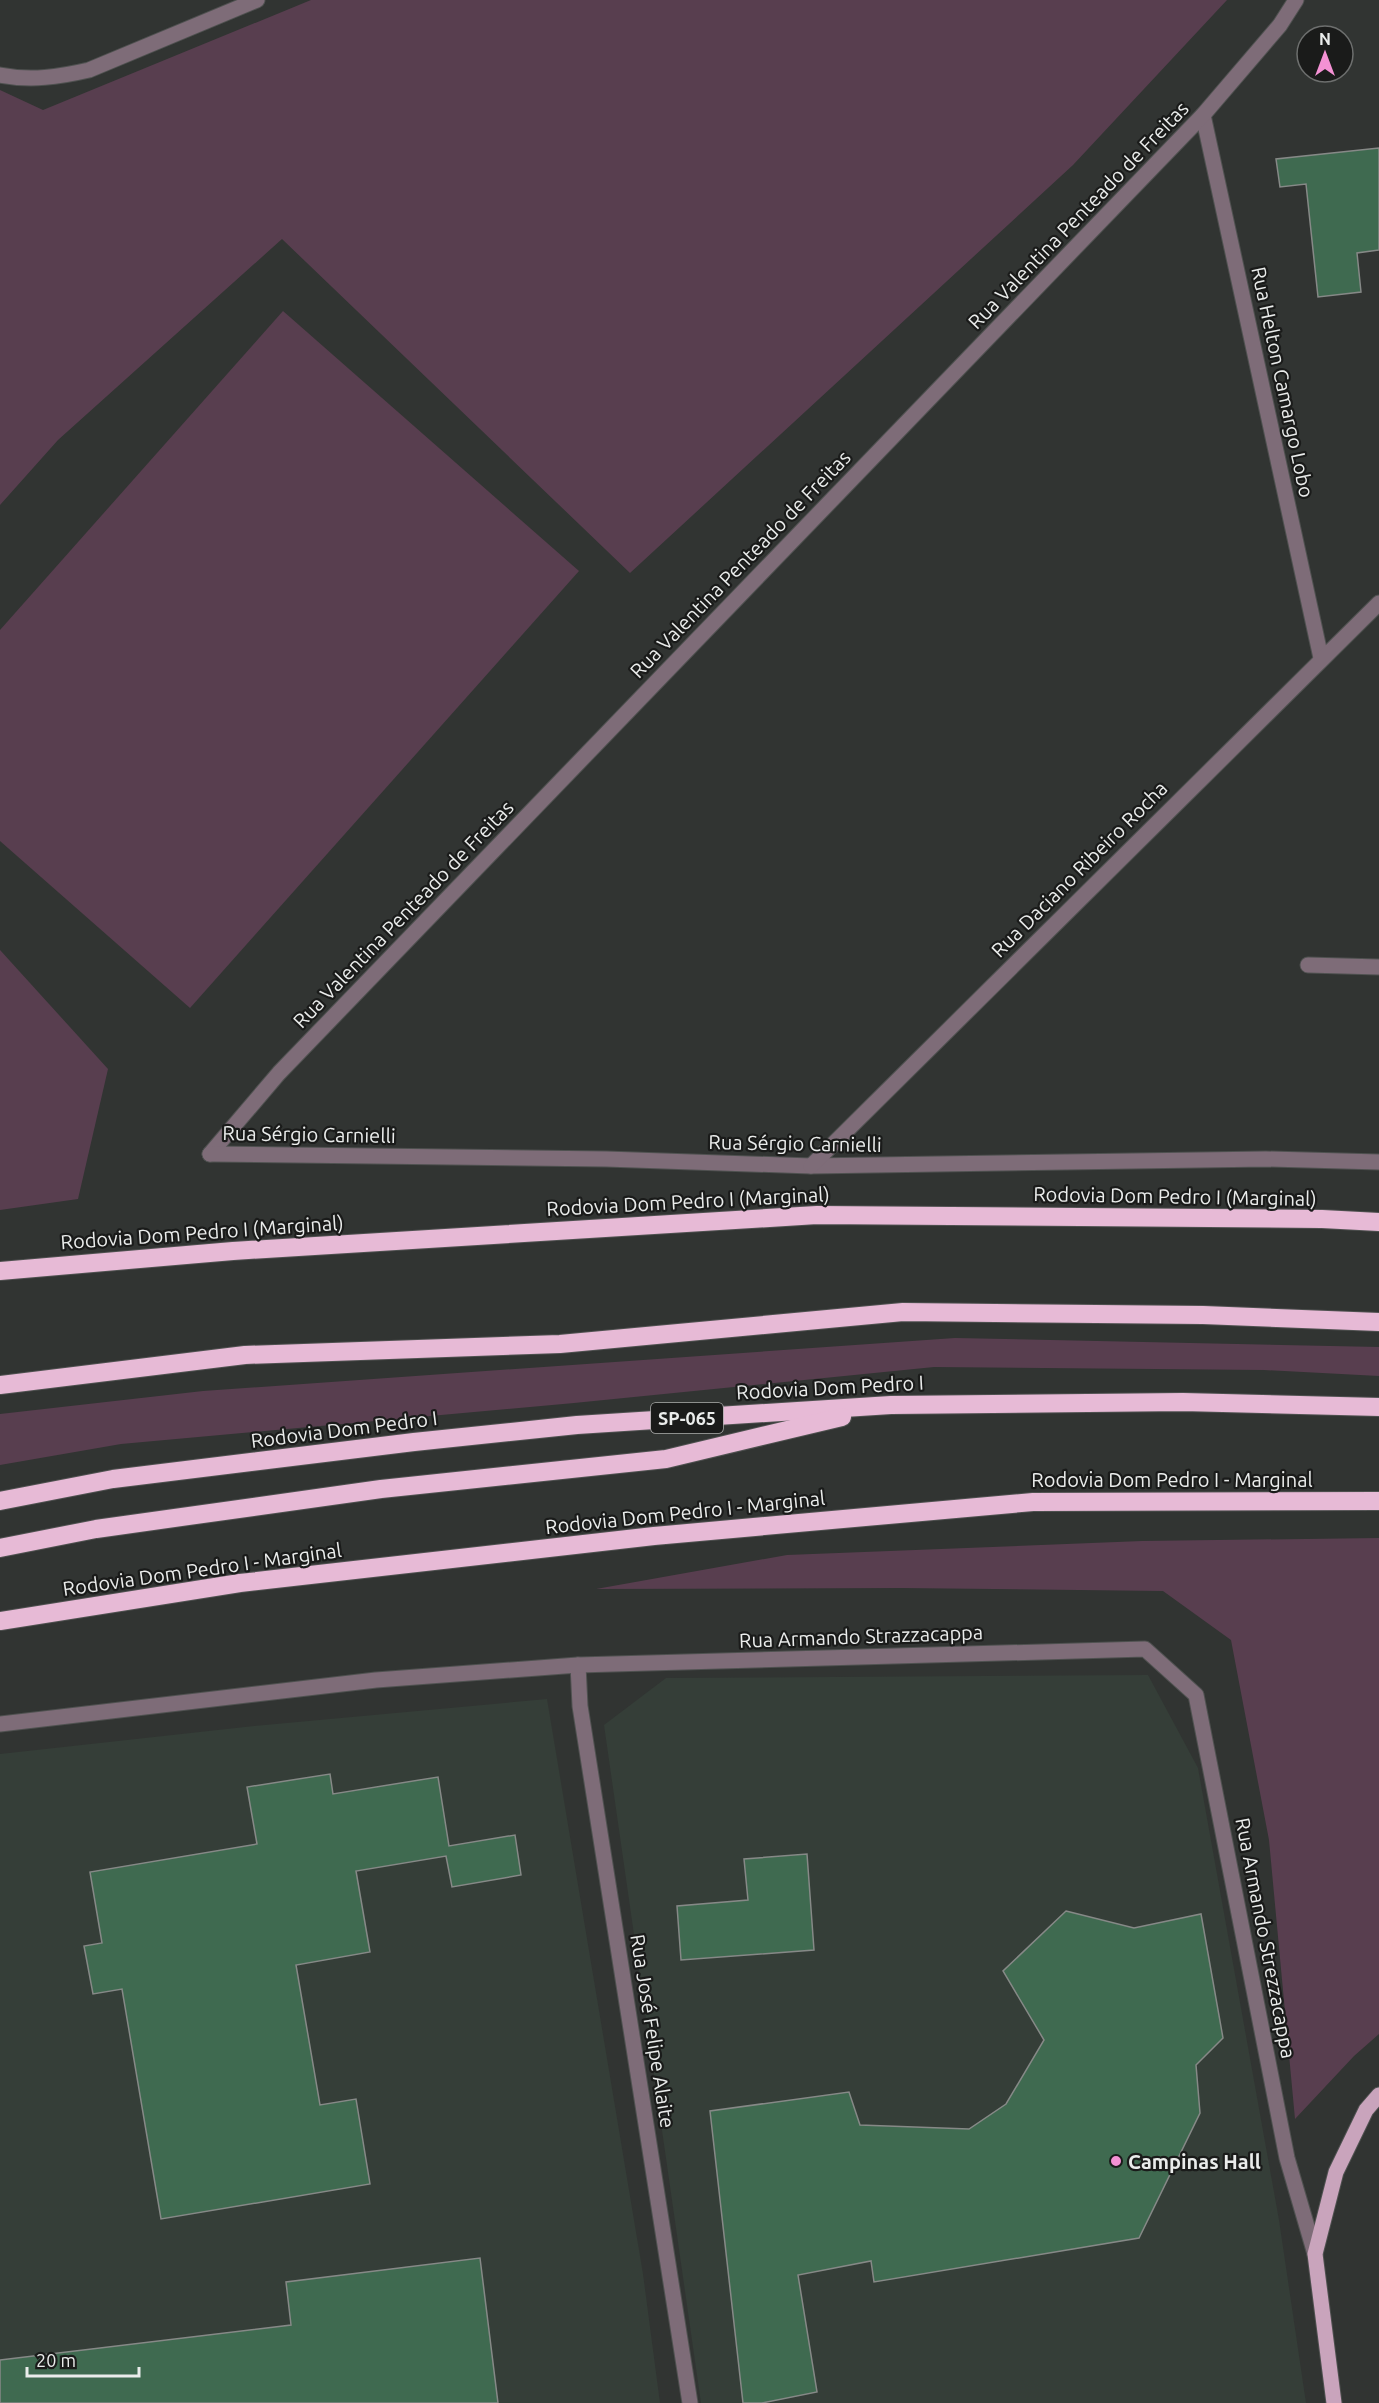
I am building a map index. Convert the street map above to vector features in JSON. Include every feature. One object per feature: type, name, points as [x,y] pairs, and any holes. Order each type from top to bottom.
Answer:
[{"type":"highway","name":"Rodovia Dom Pedro I (Marginal)","points":[[0,1271],[233,1251],[817,1215],[1322,1219],[1379,1222]]},
{"type":"highway","points":[[0,1385],[245,1355],[560,1344],[903,1312],[1203,1315],[1379,1322]]},
{"type":"highway","name":"Rodovia Dom Pedro I","points":[[0,1501],[113,1479],[414,1442],[577,1425],[891,1405],[1183,1402],[1379,1407]]},
{"type":"highway","points":[[0,1548],[96,1529],[381,1489],[666,1459],[891,1405]]},
{"type":"highway","name":"Rodovia Dom Pedro I - Marginal","points":[[0,1621],[252,1581],[654,1536],[1033,1502],[1379,1501]]},
{"type":"main road","name":"Rua Armando Strezzacappa","points":[[1334,2403],[1315,2254],[1336,2172],[1366,2110],[1379,2095]]},
{"type":"street","points":[[0,75],[38,79],[90,70],[257,0]]},
{"type":"street","name":"Rua Valentina Penteado de Freitas","points":[[210,1154],[287,1064],[1203,115],[1280,25],[1296,0]]},
{"type":"street","name":"Rua Helton Camargo Lobo","points":[[1203,115],[1321,658]]},
{"type":"street","name":"Rua Daciano Ribeiro Rocha","points":[[812,1166],[1321,658],[1379,603]]},
{"type":"street","points":[[1308,965],[1379,968]]},
{"type":"street","name":"Rua Sérgio Carnielli","points":[[210,1154],[606,1159],[812,1166],[1266,1159],[1379,1162]]},
{"type":"street","name":"Rua Armando Strazzacappa","points":[[0,1724],[376,1680],[578,1665],[1145,1649]]},
{"type":"street","name":"Rua Armando Strezzacappa","points":[[1145,1649],[1196,1695],[1287,2158],[1315,2254]]},
{"type":"street","name":"Rua José Felipe Alaite","points":[[578,1665],[582,1718],[690,2403]]},
{"type":"shaded area","points":[[311,0],[1227,0],[1073,165],[630,573],[282,239],[58,440],[0,505],[0,90],[43,110]]},
{"type":"shaded area","points":[[283,311],[579,571],[190,1008],[0,841],[0,630]]},
{"type":"shaded area","points":[[0,950],[108,1069],[78,1199],[0,1210]]},
{"type":"shaded area","points":[[955,1338],[1379,1347],[1379,1376],[1264,1370],[934,1367],[574,1403],[121,1444],[0,1465],[0,1414],[203,1391]]},
{"type":"shaded area","points":[[1379,1538],[1379,2034],[1354,2056],[1295,2119],[1269,1840],[1231,1640],[1163,1591],[901,1588],[596,1589],[787,1555],[1142,1541]]},
{"type":"shaded area","points":[[1148,1675],[1198,1768],[1279,2220],[1306,2403],[701,2403],[604,1725],[666,1678]]},
{"type":"shaded area","points":[[547,1699],[643,2274],[660,2403],[0,2403],[0,1754],[254,1726]]},
{"type":"building","points":[[1379,148],[1379,250],[1357,253],[1361,292],[1318,297],[1306,184],[1280,187],[1276,159]]},
{"type":"building","points":[[330,1774],[333,1794],[438,1777],[449,1846],[515,1835],[521,1875],[452,1887],[446,1856],[356,1871],[370,1952],[296,1965],[320,2105],[356,2099],[370,2184],[161,2219],[122,1989],[93,1994],[84,1946],[102,1943],[90,1872],[257,1844],[247,1787]]},
{"type":"building","points":[[807,1854],[814,1950],[681,1960],[677,1906],[748,1900],[744,1859]]},
{"type":"building","points":[[1066,1911],[1134,1928],[1201,1914],[1223,2038],[1196,2065],[1200,2113],[1139,2238],[874,2282],[871,2261],[798,2275],[817,2392],[762,2403],[743,2403],[710,2111],[849,2092],[860,2125],[969,2129],[1006,2104],[1044,2040],[1003,1971]]},
{"type":"building","points":[[480,2258],[498,2403],[0,2403],[0,2360],[291,2325],[286,2282]]},
{"type":"place","name":"Campinas Hall","points":[[1116,2161]]}]
